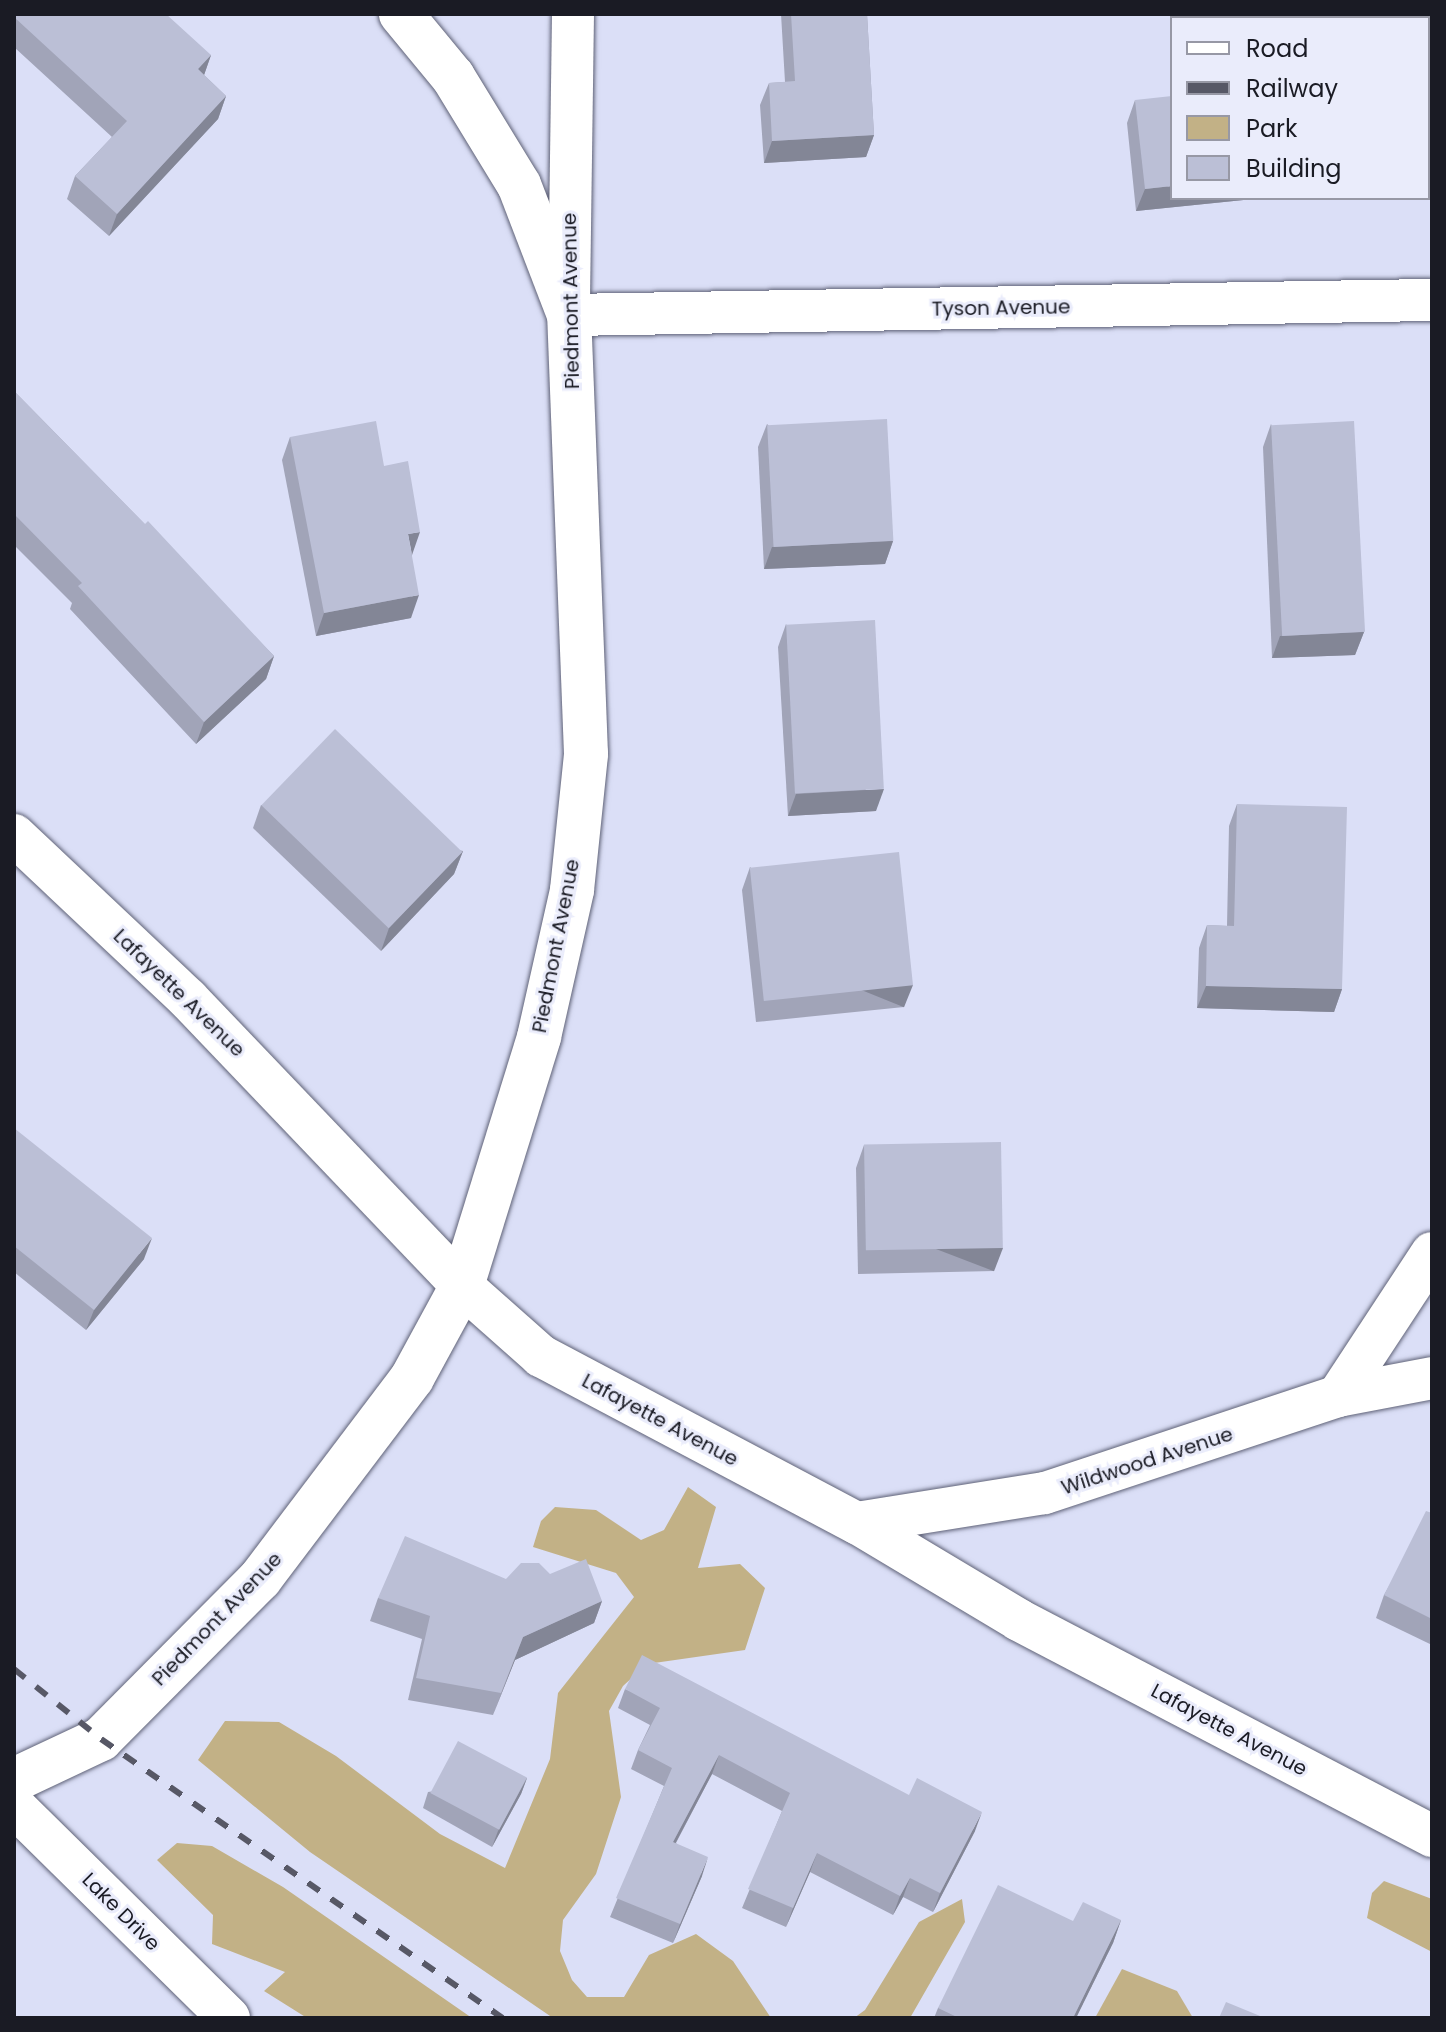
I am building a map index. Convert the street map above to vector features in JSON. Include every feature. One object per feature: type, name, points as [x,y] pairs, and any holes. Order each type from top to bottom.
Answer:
[{"type":"street","points":[[401,14],[453,77],[519,185],[569,315]]},
{"type":"street","name":"Piedmont Avenue","points":[[14,1780],[101,1739],[260,1579],[412,1378],[462,1286],[539,1037],[572,890],[586,754],[569,315],[573,14]]},
{"type":"street","name":"Tyson Avenue","points":[[569,315],[1432,300]]},
{"type":"street","name":"Lafayette Avenue","points":[[14,835],[188,999],[462,1286],[541,1356],[857,1523],[1019,1620],[1432,1836]]},
{"type":"street","points":[[1338,1396],[1432,1253]]},
{"type":"street","name":"Wildwood Avenue","points":[[857,1523],[1045,1493],[1338,1396],[1432,1378]]},
{"type":"street","name":"Lake Drive","points":[[14,1806],[229,2018]]},
{"type":"green space","points":[[688,1487],[716,1507],[698,1568],[740,1564],[765,1588],[745,1650],[647,1664],[623,1686],[609,1711],[621,1797],[596,1874],[563,1920],[560,1951],[572,1980],[587,1997],[624,1997],[649,1955],[696,1934],[733,1961],[771,2018],[553,2018],[310,1852],[198,1760],[225,1721],[279,1722],[336,1756],[440,1834],[505,1868],[550,1759],[558,1693],[634,1597],[616,1573],[533,1547],[541,1521],[555,1507],[596,1510],[641,1540],[664,1530]]},
{"type":"green space","points":[[177,1843],[212,1846],[283,1887],[472,2018],[307,2018],[264,1991],[285,1972],[212,1944],[213,1915],[157,1860]]},
{"type":"green space","points":[[1384,1881],[1432,1899],[1432,1952],[1367,1918],[1372,1893]]},
{"type":"green space","points":[[962,1899],[965,1922],[910,2018],[854,2018],[865,2010],[919,1922]]},
{"type":"green space","points":[[1122,1969],[1177,1991],[1193,2018],[1095,2018]]},
{"type":"building","points":[[14,14],[166,14],[211,55],[198,69],[226,96],[117,214],[75,176],[127,121]]},
{"type":"building","points":[[791,14],[867,14],[874,135],[772,141],[769,83],[795,81]]},
{"type":"building","points":[[1170,96],[1170,186],[1145,189],[1135,100]]},
{"type":"building","points":[[14,391],[145,524],[148,521],[274,656],[204,722],[78,586],[82,583],[14,514]]},
{"type":"building","points":[[887,419],[893,541],[774,547],[767,425]]},
{"type":"building","points":[[376,421],[384,466],[408,461],[420,532],[408,534],[419,595],[324,613],[290,437]]},
{"type":"building","points":[[1354,421],[1365,632],[1282,636],[1271,425]]},
{"type":"building","points":[[875,620],[884,789],[795,793],[786,625]]},
{"type":"building","points":[[335,729],[462,852],[389,928],[261,805]]},
{"type":"building","points":[[1237,804],[1347,807],[1342,989],[1206,986],[1207,925],[1234,926]]},
{"type":"building","points":[[899,852],[913,985],[764,1001],[750,868]]},
{"type":"building","points":[[14,1128],[152,1238],[94,1310],[14,1246]]},
{"type":"building","points":[[1001,1142],[1003,1248],[866,1250],[864,1144]]},
{"type":"building","points":[[1426,1511],[1432,1513],[1432,1619],[1384,1595]]},
{"type":"building","points":[[405,1536],[506,1579],[521,1563],[539,1563],[550,1574],[586,1559],[602,1601],[523,1637],[501,1693],[416,1678],[430,1616],[378,1598]]},
{"type":"building","points":[[642,1655],[909,1795],[917,1778],[982,1812],[940,1893],[910,1878],[900,1896],[817,1853],[793,1908],[748,1889],[790,1793],[719,1755],[673,1842],[708,1857],[680,1924],[616,1898],[672,1768],[638,1750],[660,1708],[625,1689]]},
{"type":"building","points":[[458,1741],[527,1778],[499,1830],[430,1793]]},
{"type":"building","points":[[998,1885],[1073,1921],[1083,1902],[1121,1920],[1073,2018],[959,2018],[938,2008]]},
{"type":"building","points":[[1226,2002],[1265,2018],[1219,2018]]},
{"type":"railway","points":[[14,1669],[101,1739],[502,2018]]}]
